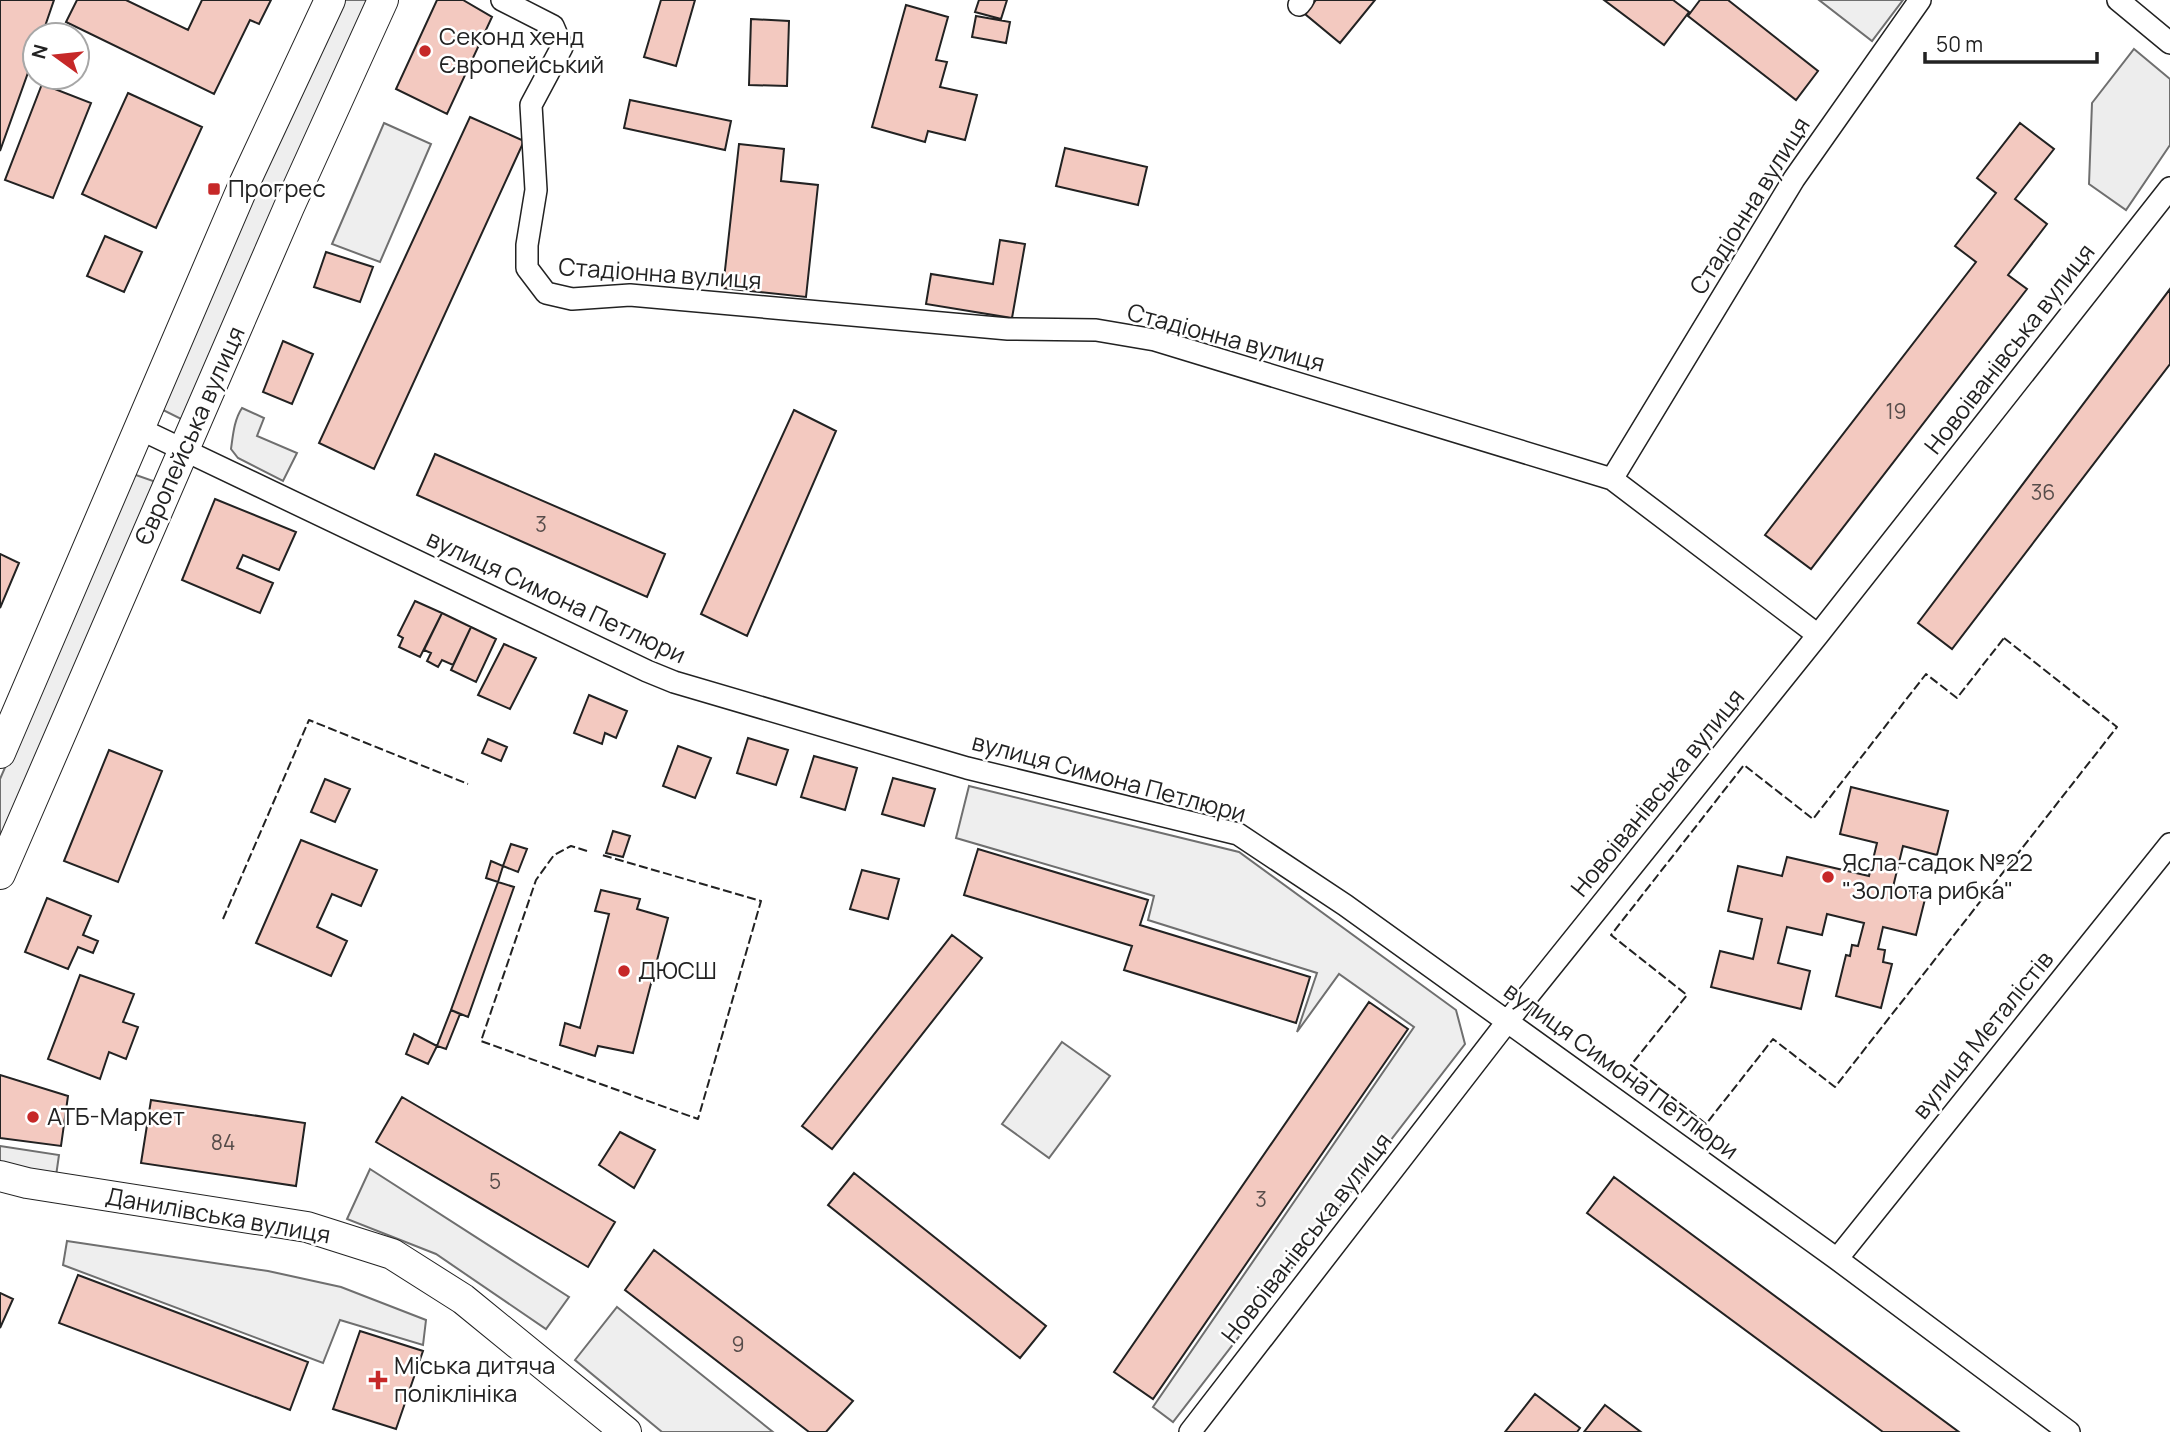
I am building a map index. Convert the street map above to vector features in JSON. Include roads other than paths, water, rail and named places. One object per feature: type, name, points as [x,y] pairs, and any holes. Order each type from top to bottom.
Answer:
[{"type":"street","name":"Європейська вулиця","points":[[0,753],[245,182],[330,0]]},
{"type":"street","name":"Європейська вулиця","points":[[0,874],[284,219],[383,0]]},
{"type":"street","name":"Стадіонна вулиця","points":[[502,0],[553,26],[562,47],[531,105],[536,190],[527,245],[527,268],[546,293],[572,299],[630,295],[1008,329],[1096,330],[1155,340],[1612,479],[1794,179],[1920,0]]},
{"type":"street","points":[[2118,0],[2170,43]]},
{"type":"street","name":"Новоіванівська вулиця","points":[[1190,1432],[1507,1022],[1818,635],[2170,188]]},
{"type":"street","name":"вулиця Симона Петлюри","points":[[139,429],[674,682],[967,768],[1238,834],[1345,905],[1837,1259],[2069,1432]]},
{"type":"street","points":[[1612,479],[1818,635]]},
{"type":"street","name":"вулиця Металістів","points":[[1837,1259],[2170,844]]},
{"type":"street","name":"Данилівська вулиця","points":[[0,1176],[27,1183],[307,1227],[392,1254],[463,1299],[626,1432]]},
{"type":"place","name":"Секонд хенд Європейський","points":[[425,51]]},
{"type":"place","name":"Прогрес","points":[[214,189]]},
{"type":"place","name":"Ясла-садок №22 \"Золота рибка\"","points":[[1828,877]]},
{"type":"place","name":"ДЮСШ","points":[[624,971]]},
{"type":"place","name":"АТБ-Маркет","points":[[33,1117]]},
{"type":"place","name":"Міська дитяча поліклініка","points":[[378,1380]]}]
